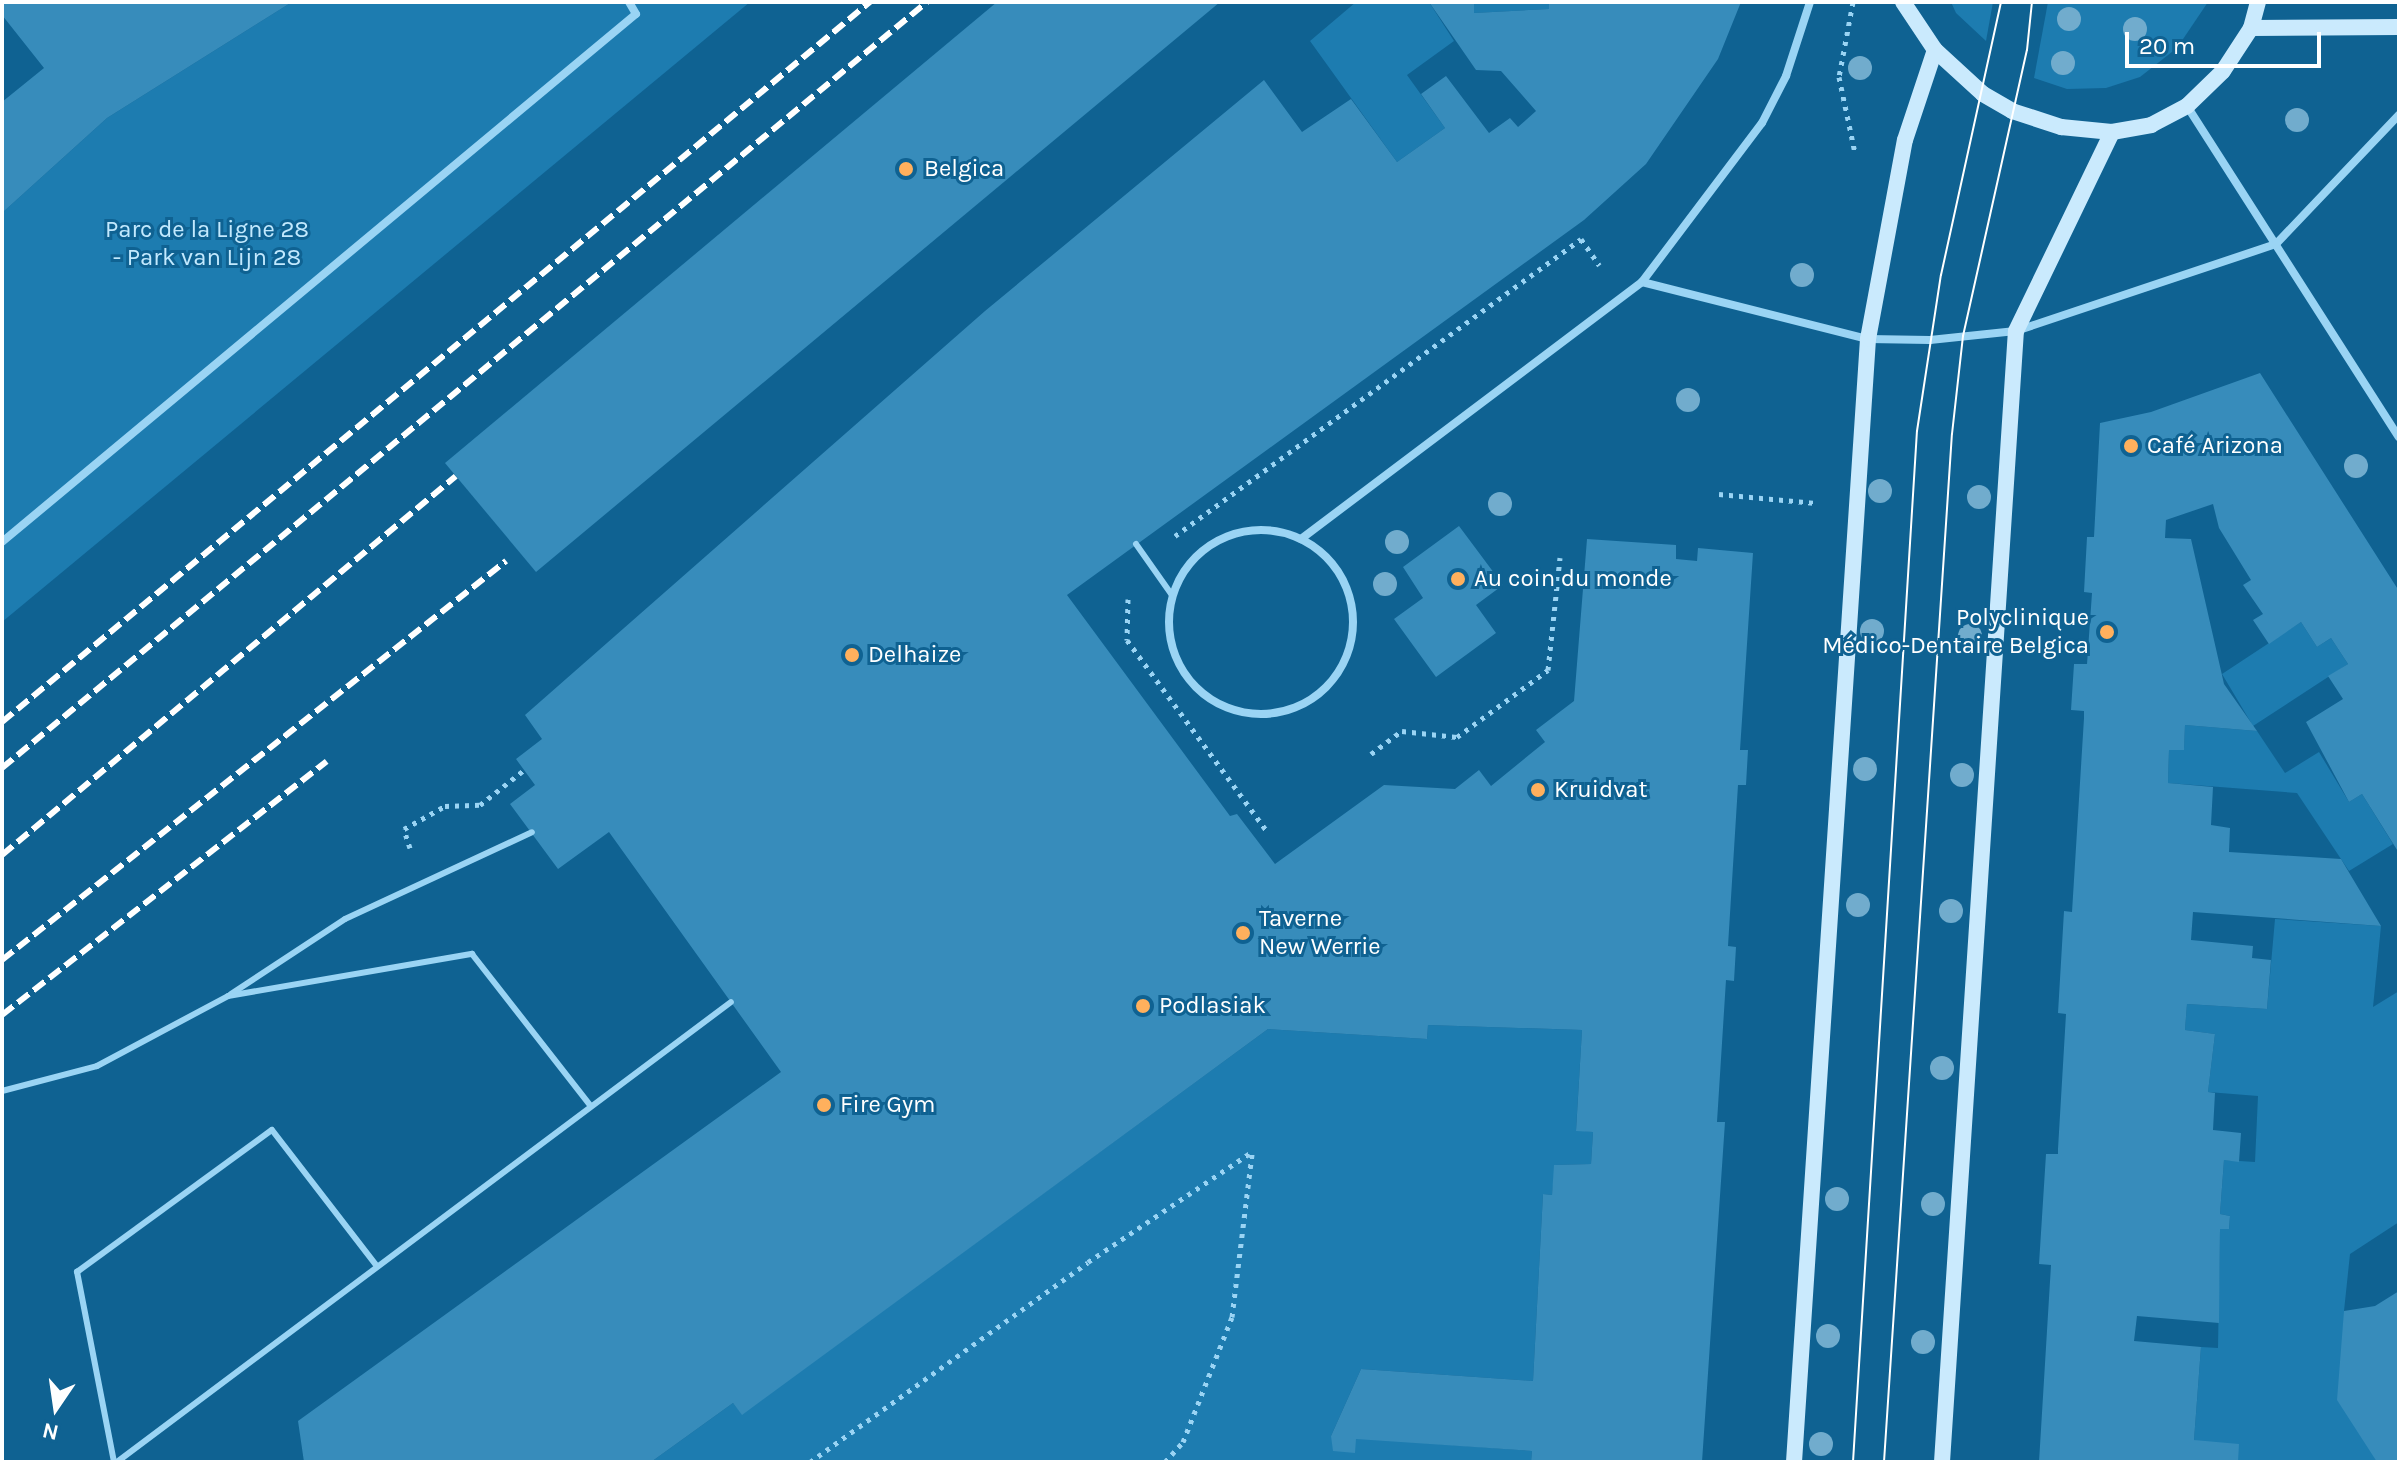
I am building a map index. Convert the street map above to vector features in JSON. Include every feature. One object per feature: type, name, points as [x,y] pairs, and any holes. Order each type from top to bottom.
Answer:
[{"type":"street","points":[[2,542],[636,14],[629,2]]},
{"type":"street","points":[[1301,539],[1642,282],[1762,123],[1786,76],[1810,2]]},
{"type":"street","points":[[1903,2],[1935,50],[1983,94],[2012,111],[2061,127],[2112,132],[2151,125],[2187,106],[2223,71],[2251,28],[2258,2]]},
{"type":"street","points":[[2251,28],[2399,27]]},
{"type":"street","points":[[1794,1462],[1868,339],[1905,140],[1935,50]]},
{"type":"street","points":[[2187,106],[2399,437]]},
{"type":"street","points":[[1642,282],[1868,339],[1930,340],[2016,331],[2276,244],[2399,115]]},
{"type":"street","points":[[1942,1462],[2016,331],[2112,132]]},
{"type":"street","points":[[1271,530],[1301,539],[1328,559],[1347,587],[1353,620],[1348,653],[1333,681],[1309,701],[1279,712],[1247,713],[1217,703],[1192,684],[1175,657],[1168,626],[1172,595],[1187,566],[1210,545],[1239,532],[1271,530]]},
{"type":"lane","points":[[1136,544],[1172,595]]},
{"type":"lane","points":[[2,1091],[97,1066],[228,996],[345,919],[532,832]]},
{"type":"lane","points":[[228,996],[472,954],[590,1105]]},
{"type":"lane","points":[[376,1265],[272,1130],[77,1272],[116,1462],[731,1002]]},
{"type":"path","points":[[1853,2],[1839,77],[1856,145],[1854,160]]},
{"type":"path","points":[[1719,494],[1817,503]]},
{"type":"path","points":[[1371,754],[1402,731],[1457,737],[1548,670],[1560,558]]},
{"type":"path","points":[[445,806],[480,805],[524,770]]},
{"type":"path","points":[[810,1462],[1088,1262],[1252,1152],[1232,1317],[1183,1442],[1165,1462]]},
{"type":"green space","name":"Parc de la Ligne 28 - Park van Lijn 28","points":[[292,2],[750,2],[2,622],[2,213],[107,118]]},
{"type":"green space","points":[[1356,2],[1429,2],[1454,41],[1407,75],[1445,128],[1397,162],[1310,41]]},
{"type":"green space","points":[[1474,2],[1549,2],[1549,9],[1474,13]]},
{"type":"green space","points":[[1951,2],[1993,2],[1986,41],[1956,13]]},
{"type":"green space","points":[[2048,2],[2208,2],[2177,48],[2140,77],[2106,88],[2067,89],[2034,78]]},
{"type":"green space","points":[[2301,622],[2317,647],[2331,638],[2348,664],[2253,726],[2222,674]]},
{"type":"green space","points":[[2185,725],[2257,731],[2285,773],[2319,752],[2349,802],[2362,794],[2393,844],[2349,871],[2297,793],[2168,783],[2169,750],[2184,749]]},
{"type":"green space","points":[[2275,919],[2381,926],[2373,1007],[2399,991],[2399,1222],[2350,1254],[2344,1311],[2377,1462],[2238,1462],[2194,1440],[2201,1347],[2218,1348],[2220,1229],[2229,1229],[2230,1216],[2220,1214],[2224,1160],[2255,1162],[2258,1096],[2208,1092],[2215,1034],[2185,1030],[2187,1004],[2267,1009]]},
{"type":"green space","points":[[1428,1025],[1582,1030],[1576,1130],[1593,1132],[1591,1164],[1555,1165],[1552,1195],[1543,1194],[1533,1381],[1361,1369],[1331,1436],[1532,1451],[1531,1462],[651,1462],[733,1403],[742,1414],[1268,1029],[1427,1039]]},
{"type":"building","points":[[2,2],[292,2],[107,118],[2,213],[2,102],[44,68],[2,15]]},
{"type":"building","points":[[997,2],[1220,2],[536,572],[445,463]]},
{"type":"building","points":[[1429,2],[1474,2],[1474,13],[1549,9],[1549,2],[1741,2],[1718,59],[1646,164],[1584,220],[1067,595],[1230,816],[1237,814],[1275,864],[1384,785],[1455,789],[1479,770],[1491,786],[1545,742],[1536,730],[1574,701],[1587,539],[1676,545],[1676,559],[1697,561],[1698,548],[1753,553],[1740,750],[1748,750],[1746,785],[1738,785],[1728,946],[1736,947],[1734,981],[1726,980],[1717,1122],[1725,1122],[1702,1462],[1531,1462],[1532,1451],[1356,1439],[1355,1453],[1333,1451],[1331,1436],[1361,1369],[1533,1381],[1543,1194],[1552,1195],[1554,1165],[1591,1164],[1593,1132],[1576,1131],[1582,1030],[1428,1025],[1427,1039],[1268,1029],[742,1415],[733,1403],[651,1462],[304,1462],[298,1421],[781,1072],[609,832],[558,869],[510,804],[535,785],[516,759],[542,739],[525,715],[985,311],[1264,80],[1302,132],[1351,99],[1397,162],[1445,128],[1421,94],[1446,76],[1489,133],[1510,118],[1518,127],[1536,111],[1501,71],[1476,70]]},
{"type":"building","points":[[2260,373],[2399,591],[2399,853],[2362,794],[2349,802],[2306,722],[2343,699],[2328,676],[2348,664],[2331,638],[2317,647],[2301,622],[2269,644],[2253,620],[2263,614],[2243,585],[2251,580],[2219,528],[2213,504],[2166,520],[2165,538],[2191,539],[2224,684],[2257,731],[2185,725],[2184,750],[2169,750],[2168,783],[2213,787],[2211,825],[2230,828],[2229,852],[2341,859],[2381,926],[2193,912],[2191,940],[2253,946],[2252,958],[2271,960],[2267,1009],[2187,1004],[2185,1030],[2215,1034],[2208,1092],[2215,1093],[2213,1130],[2241,1133],[2239,1162],[2224,1160],[2220,1214],[2230,1216],[2229,1229],[2220,1229],[2219,1323],[2137,1316],[2134,1341],[2201,1347],[2194,1440],[2239,1444],[2238,1462],[2039,1462],[2051,1265],[2039,1264],[2046,1154],[2058,1154],[2066,1014],[2058,1013],[2064,911],[2072,912],[2084,718],[2084,711],[2071,710],[2074,664],[2087,664],[2092,593],[2084,592],[2087,537],[2094,537],[2100,423],[2151,412]]},
{"type":"building","points":[[1459,526],[1503,585],[1476,605],[1496,633],[1436,677],[1394,619],[1423,598],[1403,567]]},
{"type":"building","points":[[2399,1291],[2399,1462],[2377,1462],[2337,1400],[2344,1311],[2375,1306]]},
{"type":"tram line","points":[[1853,1462],[1917,431],[1941,275],[2001,2]]},
{"type":"tram line","points":[[1884,1462],[1952,434],[1963,336],[2027,50],[2032,2]]},
{"type":"railway","points":[[2,722],[870,2]]},
{"type":"railway","points":[[2,768],[927,2]]},
{"type":"railway","points":[[2,855],[456,476]]},
{"type":"railway","points":[[2,960],[506,561]]},
{"type":"railway","points":[[2,1015],[327,761]]},
{"type":"place","name":"Belgica","points":[[906,169]]},
{"type":"place","name":"Café Arizona","points":[[2131,446]]},
{"type":"place","name":"Au coin du monde","points":[[1458,579]]},
{"type":"place","name":"Polyclinique Médico-Dentaire Belgica","points":[[2107,632]]},
{"type":"place","name":"Delhaize","points":[[852,655]]},
{"type":"place","name":"Kruidvat","points":[[1538,790]]},
{"type":"place","name":"Taverne New Werrie","points":[[1243,933]]},
{"type":"place","name":"Podlasiak","points":[[1143,1006]]},
{"type":"place","name":"Fire Gym","points":[[824,1105]]}]
